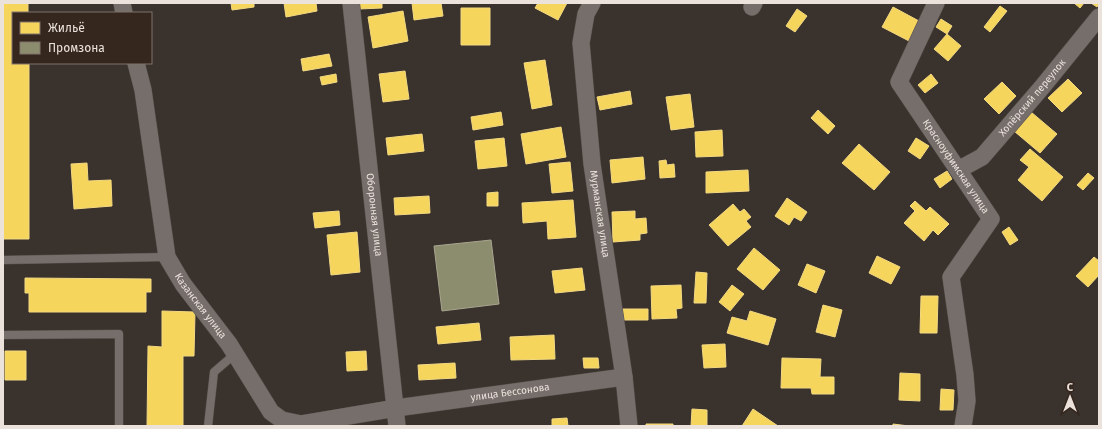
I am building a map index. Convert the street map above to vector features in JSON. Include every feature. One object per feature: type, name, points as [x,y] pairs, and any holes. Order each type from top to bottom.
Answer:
[{"type":"street","name":"Оборонная улица","points":[[351,3],[397,426]]},
{"type":"street","name":"Мурманская улица","points":[[592,3],[586,14],[581,43],[592,164],[624,377],[629,426]]},
{"type":"street","name":"Красноуфимская улица","points":[[936,3],[899,82],[992,219],[951,277],[965,375],[967,401],[963,426]]},
{"type":"street","name":"Хопёрский переулок","points":[[958,170],[982,157],[1043,86],[1099,17]]},
{"type":"street","name":"Казанская улица","points":[[136,64],[143,90],[167,257],[183,284],[229,344],[271,412],[282,420],[301,424],[396,408]]},
{"type":"street","name":"улица Бессонова","points":[[396,408],[624,377]]},
{"type":"lane","points":[[3,260],[167,257]]},
{"type":"lane","points":[[3,335],[119,334],[119,426]]},
{"type":"lane","points":[[208,426],[214,372],[235,354]]},
{"type":"building: Жильё","points":[[3,3],[28,3],[28,12],[12,12],[12,64],[29,64],[29,239],[3,239]]},
{"type":"building: Жильё","points":[[231,3],[254,3],[254,7],[232,10]]},
{"type":"building: Жильё","points":[[284,3],[316,3],[317,11],[286,17]]},
{"type":"building: Жильё","points":[[358,3],[382,3],[382,8],[359,9]]},
{"type":"building: Жильё","points":[[412,3],[441,3],[443,16],[414,20]]},
{"type":"building: Жильё","points":[[538,3],[567,3],[558,20],[535,8]]},
{"type":"building: Жильё","points":[[1074,3],[1084,3],[1080,8]]},
{"type":"building: Жильё","points":[[1091,3],[1099,3],[1099,4],[1097,7]]},
{"type":"building: Жильё","points":[[1000,6],[1007,11],[990,32],[984,27]]},
{"type":"building: Жильё","points":[[893,7],[919,21],[909,41],[882,27]]},
{"type":"building: Жильё","points":[[461,8],[490,8],[490,45],[461,45]]},
{"type":"building: Жильё","points":[[797,9],[807,16],[795,32],[786,26]]},
{"type":"building: Жильё","points":[[403,11],[408,41],[373,48],[368,17]]},
{"type":"building: Жильё","points":[[941,19],[952,26],[947,34],[936,27]]},
{"type":"building: Жильё","points":[[947,34],[961,46],[948,61],[934,49]]},
{"type":"building: Жильё","points":[[329,54],[332,66],[303,71],[301,59]]},
{"type":"building: Жильё","points":[[545,60],[552,105],[532,109],[524,63]]},
{"type":"building: Жильё","points":[[405,71],[409,99],[383,102],[379,74]]},
{"type":"building: Жильё","points":[[336,74],[337,82],[322,85],[320,77]]},
{"type":"building: Жильё","points":[[931,74],[938,83],[925,93],[918,85]]},
{"type":"building: Жильё","points":[[1068,79],[1082,93],[1062,112],[1048,98]]},
{"type":"building: Жильё","points":[[1002,82],[1016,96],[999,114],[984,99]]},
{"type":"building: Жильё","points":[[630,91],[632,104],[600,110],[597,97]]},
{"type":"building: Жильё","points":[[690,94],[694,127],[671,130],[666,97]]},
{"type":"building: Жильё","points":[[818,110],[835,126],[828,134],[811,118]]},
{"type":"building: Жильё","points":[[501,112],[503,125],[473,130],[471,117]]},
{"type":"building: Жильё","points":[[1031,112],[1057,134],[1040,153],[1014,131]]},
{"type":"building: Жильё","points":[[561,127],[566,157],[526,164],[521,134]]},
{"type":"building: Жильё","points":[[722,130],[723,156],[696,157],[695,132]]},
{"type":"building: Жильё","points":[[422,134],[424,151],[388,155],[386,138]]},
{"type":"building: Жильё","points":[[504,138],[507,166],[478,169],[475,141]]},
{"type":"building: Жильё","points":[[916,138],[929,146],[920,159],[908,151]]},
{"type":"building: Жильё","points":[[859,144],[890,172],[874,190],[842,163]]},
{"type":"building: Жильё","points":[[1030,149],[1063,177],[1042,201],[1018,180],[1029,167],[1020,160]]},
{"type":"building: Жильё","points":[[643,157],[645,179],[612,183],[610,160]]},
{"type":"building: Жильё","points":[[666,160],[667,165],[674,164],[675,177],[660,178],[659,161]]},
{"type":"building: Жильё","points":[[570,162],[573,191],[552,193],[549,164]]},
{"type":"building: Жильё","points":[[87,163],[88,181],[111,180],[112,206],[74,209],[71,164]]},
{"type":"building: Жильё","points":[[748,170],[749,191],[706,193],[706,172]]},
{"type":"building: Жильё","points":[[947,171],[952,179],[940,188],[934,179]]},
{"type":"building: Жильё","points":[[1088,173],[1094,178],[1083,190],[1077,185]]},
{"type":"building: Жильё","points":[[498,192],[498,206],[487,206],[487,193]]},
{"type":"building: Жильё","points":[[429,196],[430,213],[395,215],[394,198]]},
{"type":"building: Жильё","points":[[787,198],[807,212],[801,221],[794,217],[789,225],[775,216]]},
{"type":"building: Жильё","points":[[573,200],[576,237],[548,239],[547,221],[523,223],[522,203]]},
{"type":"building: Жильё","points":[[915,201],[926,211],[930,207],[949,224],[938,235],[933,230],[924,241],[904,223],[915,211],[910,206]]},
{"type":"building: Жильё","points":[[733,204],[740,212],[744,209],[751,217],[746,221],[751,227],[728,246],[709,225]]},
{"type":"building: Жильё","points":[[339,211],[340,225],[315,228],[313,213]]},
{"type":"building: Жильё","points":[[635,211],[635,219],[646,218],[647,233],[640,234],[640,240],[613,242],[612,212]]},
{"type":"building: Жильё","points":[[1009,227],[1018,240],[1010,245],[1002,232]]},
{"type":"building: Жильё","points":[[357,232],[360,272],[331,275],[327,235]]},
{"type":"building: Жильё","points":[[754,248],[780,270],[763,290],[737,269]]},
{"type":"building: Жильё","points":[[877,256],[900,267],[891,284],[869,273]]},
{"type":"building: Жильё","points":[[1094,257],[1099,261],[1099,275],[1088,287],[1076,276]]},
{"type":"building: Жильё","points":[[807,264],[825,271],[816,293],[798,285]]},
{"type":"building: Жильё","points":[[582,268],[585,290],[555,293],[552,271]]},
{"type":"building: Жильё","points":[[696,272],[707,273],[706,303],[694,303]]},
{"type":"building: Жильё","points":[[25,278],[151,279],[151,292],[146,292],[146,312],[29,312],[29,293],[25,293]]},
{"type":"building: Жильё","points":[[681,285],[682,308],[676,309],[677,318],[652,319],[651,286]]},
{"type":"building: Жильё","points":[[732,285],[744,294],[730,311],[719,302]]},
{"type":"building: Жильё","points":[[921,296],[938,296],[937,333],[920,333]]},
{"type":"building: Жильё","points":[[823,305],[842,310],[835,337],[816,332]]},
{"type":"building: Жильё","points":[[622,309],[648,309],[648,320],[622,320]]},
{"type":"building: Жильё","points":[[162,311],[195,312],[194,356],[183,356],[183,426],[147,426],[148,346],[162,347]]},
{"type":"building: Жильё","points":[[750,311],[776,319],[768,345],[727,333],[732,317],[747,321]]},
{"type":"building: Жильё","points":[[479,323],[481,340],[438,344],[436,327]]},
{"type":"building: Жильё","points":[[554,335],[555,359],[511,360],[510,337]]},
{"type":"building: Жильё","points":[[725,344],[726,367],[704,368],[702,345]]},
{"type":"building: Жильё","points":[[5,351],[26,351],[26,380],[5,380]]},
{"type":"building: Жильё","points":[[366,351],[367,370],[347,371],[346,352]]},
{"type":"building: Жильё","points":[[583,358],[598,358],[599,368],[584,368]]},
{"type":"building: Жильё","points":[[782,358],[821,359],[820,377],[834,377],[834,394],[812,394],[811,388],[781,388]]},
{"type":"building: Жильё","points":[[455,363],[456,378],[419,380],[418,365]]},
{"type":"building: Жильё","points":[[900,373],[920,374],[920,401],[899,400]]},
{"type":"building: Жильё","points":[[941,389],[954,390],[953,410],[940,410]]},
{"type":"building: Жильё","points":[[692,409],[707,410],[707,426],[691,426]]},
{"type":"building: Жильё","points":[[753,409],[778,426],[742,426]]},
{"type":"building: Жильё","points":[[567,418],[568,426],[552,426],[552,419]]},
{"type":"building: Жильё","points":[[646,424],[673,424],[673,426],[646,426]]},
{"type":"building: Жильё","points":[[893,424],[909,426],[893,426]]},
{"type":"building: Промзона","points":[[491,240],[499,304],[442,311],[434,246]]}]
